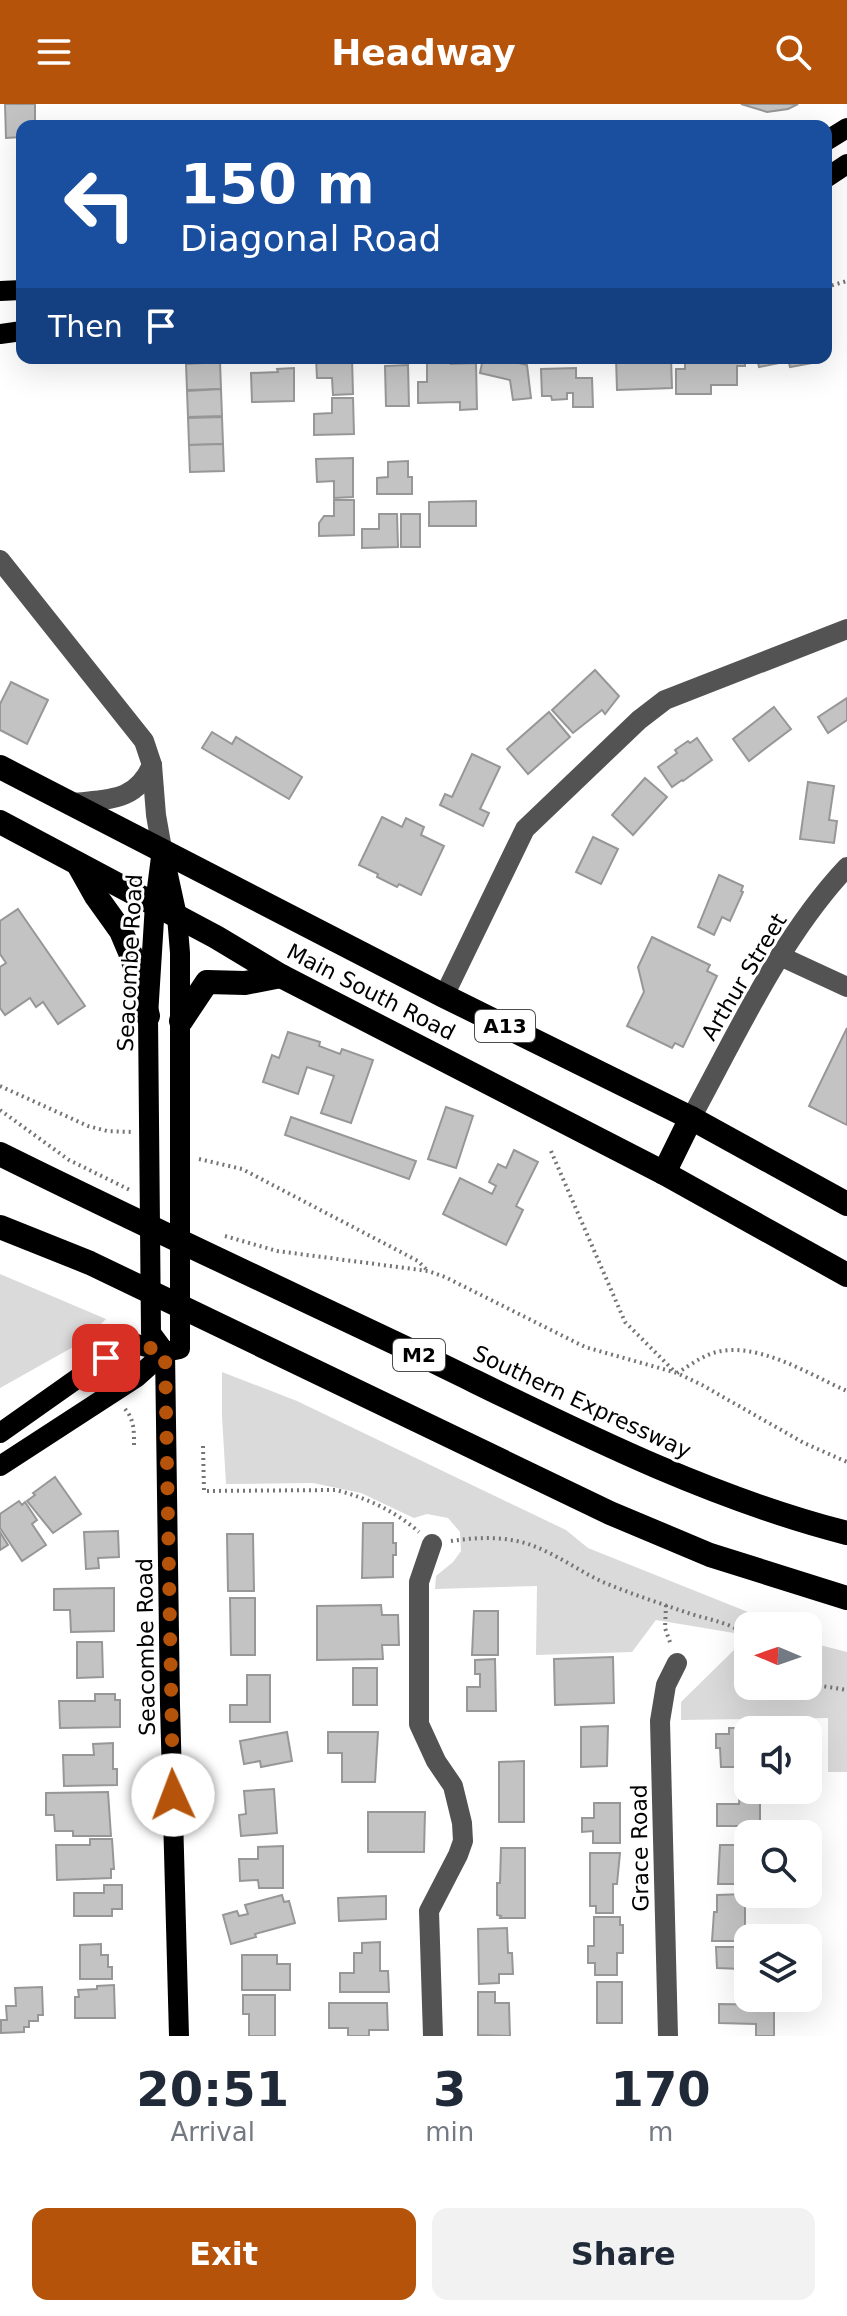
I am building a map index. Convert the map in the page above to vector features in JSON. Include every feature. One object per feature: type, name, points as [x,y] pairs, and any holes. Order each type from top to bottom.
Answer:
[{"type":"highway","name":"Main South Road","points":[[0,767],[444,996],[691,1118],[847,1204]]},
{"type":"highway","name":"Main South Road","points":[[0,822],[177,916],[281,976],[664,1173],[847,1275]]},
{"type":"highway","points":[[78,864],[121,931],[132,957],[148,1016]]},
{"type":"highway","points":[[181,1021],[207,982],[245,983],[281,976]]},
{"type":"highway","points":[[664,1173],[691,1118]]},
{"type":"highway","name":"Southern Expressway","points":[[0,1154],[575,1430],[713,1490],[804,1522],[847,1533]]},
{"type":"highway","points":[[0,1228],[90,1263],[610,1513],[710,1555],[847,1598]]},
{"type":"main road","name":"Seacombe Road","points":[[162,849],[148,1016],[150,1132],[146,1191],[151,1333],[173,1351]]},
{"type":"main road","name":"Seacombe Road","points":[[162,849],[177,916],[181,1021],[181,1202],[173,1351],[170,1689],[179,2036]]},
{"type":"main road","points":[[0,1433],[129,1342],[173,1351]]},
{"type":"main road","points":[[0,1466],[173,1351]]},
{"type":"street","points":[[0,560],[144,741],[152,765],[162,849]]},
{"type":"street","points":[[444,996],[525,829],[639,720],[665,700],[847,629]]},
{"type":"street","points":[[73,803],[130,794],[141,784],[152,765]]},
{"type":"street","name":"Arthur Street","points":[[691,1118],[780,956],[830,885],[847,867]]},
{"type":"street","points":[[780,956],[847,987]]},
{"type":"street","points":[[432,1544],[419,1582],[419,1724],[436,1761],[453,1786],[463,1841],[429,1911],[433,2036]]},
{"type":"street","name":"Grace Road","points":[[668,2036],[660,1721],[666,1685],[677,1663]]},
{"type":"path","points":[[0,1086],[97,1129],[150,1132]]},
{"type":"path","points":[[0,1110],[69,1160],[146,1191]]},
{"type":"path","points":[[551,1151],[625,1322],[677,1373]]},
{"type":"path","points":[[181,1158],[208,1160],[242,1169],[371,1234],[418,1261],[428,1271]]},
{"type":"path","points":[[213,1230],[277,1251],[428,1271],[445,1277],[585,1347],[677,1373],[804,1443],[847,1462]]},
{"type":"path","points":[[677,1373],[710,1354],[759,1352],[847,1391]]},
{"type":"path","points":[[118,1407],[126,1409],[131,1415],[134,1448]]},
{"type":"path","points":[[203,1446],[204,1491],[336,1490],[354,1494],[401,1516],[432,1544],[468,1539],[506,1539],[532,1545],[604,1583],[734,1627]]},
{"type":"path","points":[[666,1605],[665,1628],[677,1663]]},
{"type":"path","points":[[822,1686],[847,1690]]},
{"type":"shaded area","points":[[0,1274],[106,1319],[82,1342],[0,1388]]},
{"type":"shaded area","points":[[222,1372],[297,1401],[566,1530],[588,1548],[748,1612],[734,1612],[734,1633],[656,1620],[632,1652],[536,1655],[537,1586],[435,1589],[436,1576],[461,1551],[460,1532],[448,1518],[427,1514],[414,1518],[361,1493],[313,1483],[226,1484]]},
{"type":"shaded area","points":[[822,1646],[847,1652],[847,1772],[828,1772],[828,1718],[734,1716],[734,1719],[681,1720],[681,1702],[734,1650],[734,1700],[822,1700]]},
{"type":"building","points":[[5,104],[35,104],[35,120],[16,120],[16,137],[6,138]]},
{"type":"building","points":[[741,104],[798,104],[767,112]]},
{"type":"building","points":[[186,364],[220,364],[221,389],[187,390]]},
{"type":"building","points":[[316,364],[352,364],[353,394],[333,395],[332,378],[317,378]]},
{"type":"building","points":[[427,364],[476,364],[477,409],[460,410],[460,402],[418,403],[418,382],[427,382]]},
{"type":"building","points":[[482,364],[527,365],[531,398],[513,400],[510,380],[480,373]]},
{"type":"building","points":[[616,364],[671,364],[672,388],[617,390]]},
{"type":"building","points":[[685,364],[745,364],[737,366],[737,385],[711,385],[711,394],[676,394],[676,369],[685,369]]},
{"type":"building","points":[[408,365],[409,406],[386,406],[385,366]]},
{"type":"building","points":[[294,368],[294,401],[252,402],[251,373]]},
{"type":"building","points":[[576,368],[576,378],[592,378],[593,407],[573,407],[573,393],[567,393],[567,399],[552,400],[551,396],[542,396],[541,369]]},
{"type":"building","points":[[221,389],[222,416],[188,417],[187,391]]},
{"type":"building","points":[[332,398],[353,398],[354,434],[314,435],[314,414],[332,413]]},
{"type":"building","points":[[222,417],[223,444],[189,445],[188,418]]},
{"type":"building","points":[[223,444],[224,471],[190,472],[189,445]]},
{"type":"building","points":[[353,458],[353,497],[334,498],[334,481],[317,482],[316,459]]},
{"type":"building","points":[[408,461],[412,494],[377,494],[377,478],[388,477],[388,462]]},
{"type":"building","points":[[334,500],[354,500],[354,535],[319,536],[319,523],[324,516],[334,516]]},
{"type":"building","points":[[476,501],[476,526],[429,526],[429,502]]},
{"type":"building","points":[[379,514],[397,514],[398,547],[362,548],[362,529],[379,529]]},
{"type":"building","points":[[401,514],[420,514],[420,547],[401,547]]},
{"type":"building","points":[[595,670],[619,696],[605,714],[602,710],[573,733],[552,710]]},
{"type":"building","points":[[11,682],[48,700],[27,744],[0,730],[0,704]]},
{"type":"building","points":[[847,698],[847,720],[828,733],[818,717]]},
{"type":"building","points":[[774,707],[791,729],[749,761],[733,739]]},
{"type":"building","points":[[549,712],[570,737],[528,774],[507,749]]},
{"type":"building","points":[[212,732],[232,744],[236,737],[302,777],[289,799],[202,748]]},
{"type":"building","points":[[697,738],[712,760],[672,787],[658,767],[677,753],[675,750]]},
{"type":"building","points":[[472,754],[500,767],[480,809],[489,813],[483,826],[440,805],[445,794],[452,797]]},
{"type":"building","points":[[645,778],[667,797],[633,835],[612,815]]},
{"type":"building","points":[[808,782],[834,786],[829,820],[837,821],[834,843],[800,839]]},
{"type":"building","points":[[382,817],[402,827],[406,818],[424,827],[421,835],[444,846],[421,895],[399,884],[397,887],[359,865]]},
{"type":"building","points":[[593,837],[618,849],[601,884],[576,872]]},
{"type":"building","points":[[719,875],[743,886],[743,892],[730,921],[722,917],[714,935],[698,927]]},
{"type":"building","points":[[18,909],[85,1006],[58,1024],[43,1002],[36,1007],[30,998],[5,1015],[0,1008],[0,967],[6,963],[0,954],[0,921]]},
{"type":"building","points":[[652,937],[710,965],[707,971],[717,976],[683,1047],[675,1043],[672,1048],[627,1026],[644,992],[638,967]]},
{"type":"building","points":[[847,1028],[847,1125],[809,1106]]},
{"type":"building","points":[[288,1032],[320,1042],[319,1046],[340,1054],[342,1049],[373,1060],[351,1123],[321,1113],[334,1076],[307,1067],[298,1094],[263,1082],[272,1055],[279,1058]]},
{"type":"building","points":[[446,1107],[473,1116],[456,1168],[428,1159]]},
{"type":"building","points":[[291,1117],[416,1161],[409,1179],[285,1135]]},
{"type":"building","points":[[514,1150],[538,1162],[516,1206],[523,1210],[506,1245],[443,1214],[460,1178],[492,1194],[496,1186],[489,1182],[498,1164],[506,1168]]},
{"type":"building","points":[[55,1477],[81,1514],[53,1533],[27,1501]]},
{"type":"building","points":[[19,1501],[22,1505],[25,1502],[37,1520],[32,1524],[46,1545],[22,1561],[0,1528],[0,1514]]},
{"type":"building","points":[[363,1523],[393,1523],[396,1555],[393,1555],[393,1577],[362,1578]]},
{"type":"building","points":[[118,1531],[119,1557],[98,1558],[99,1568],[86,1569],[84,1532]]},
{"type":"building","points":[[0,1532],[8,1545],[0,1550]]},
{"type":"building","points":[[227,1534],[253,1534],[254,1591],[228,1591]]},
{"type":"building","points":[[114,1588],[114,1631],[71,1632],[70,1610],[54,1610],[54,1589]]},
{"type":"building","points":[[230,1598],[255,1598],[255,1655],[231,1655]]},
{"type":"building","points":[[381,1605],[382,1615],[398,1615],[399,1645],[382,1645],[383,1659],[317,1660],[317,1606]]},
{"type":"building","points":[[474,1611],[498,1611],[498,1655],[472,1655]]},
{"type":"building","points":[[77,1642],[102,1642],[103,1677],[77,1678]]},
{"type":"building","points":[[613,1657],[614,1703],[555,1705],[554,1659]]},
{"type":"building","points":[[495,1659],[496,1711],[467,1711],[467,1687],[480,1687],[480,1674],[475,1674],[475,1660]]},
{"type":"building","points":[[353,1668],[377,1668],[377,1705],[353,1705]]},
{"type":"building","points":[[247,1675],[270,1675],[270,1722],[230,1722],[230,1705],[247,1705]]},
{"type":"building","points":[[95,1694],[115,1694],[115,1700],[120,1700],[120,1727],[60,1728],[59,1701],[95,1701]]},
{"type":"building","points":[[608,1726],[607,1766],[581,1767],[581,1727]]},
{"type":"building","points":[[729,1728],[734,1728],[734,1767],[721,1767],[716,1734],[729,1734]]},
{"type":"building","points":[[287,1732],[292,1761],[261,1767],[260,1761],[244,1764],[240,1741]]},
{"type":"building","points":[[328,1732],[378,1732],[375,1782],[342,1782],[342,1753],[328,1753]]},
{"type":"building","points":[[113,1743],[113,1769],[117,1769],[117,1785],[64,1786],[63,1755],[94,1755],[93,1744]]},
{"type":"building","points":[[524,1761],[524,1822],[499,1822],[499,1762]]},
{"type":"building","points":[[274,1789],[277,1833],[241,1836],[239,1815],[246,1814],[244,1791]]},
{"type":"building","points":[[108,1792],[111,1836],[73,1836],[73,1831],[55,1831],[54,1815],[46,1815],[46,1793]]},
{"type":"building","points":[[594,1803],[620,1803],[620,1843],[593,1843],[593,1831],[582,1832],[582,1818],[594,1818]]},
{"type":"building","points":[[717,1804],[760,1804],[760,1820],[734,1820],[734,1826],[717,1826]]},
{"type":"building","points":[[368,1812],[425,1812],[424,1852],[368,1852]]},
{"type":"building","points":[[90,1839],[112,1839],[114,1869],[111,1869],[111,1878],[57,1880],[56,1845],[90,1845]]},
{"type":"building","points":[[720,1845],[734,1845],[734,1884],[718,1884]]},
{"type":"building","points":[[283,1846],[283,1888],[259,1888],[258,1880],[240,1881],[239,1859],[258,1859],[258,1847]]},
{"type":"building","points":[[501,1848],[525,1848],[525,1918],[500,1918],[497,1915]]},
{"type":"building","points":[[590,1853],[620,1853],[617,1884],[613,1884],[613,1913],[596,1913],[596,1906],[590,1906]]},
{"type":"building","points":[[104,1885],[122,1885],[122,1909],[112,1909],[112,1916],[74,1916],[74,1893],[104,1893]]},
{"type":"building","points":[[734,1894],[734,1908],[745,1908],[745,1924],[734,1924],[734,1941],[712,1941],[717,1895]]},
{"type":"building","points":[[282,1895],[284,1902],[289,1901],[295,1923],[231,1944],[223,1915],[237,1911],[239,1916],[248,1914],[245,1905]]},
{"type":"building","points":[[386,1896],[386,1919],[339,1921],[338,1898]]},
{"type":"building","points":[[594,1917],[620,1917],[623,1953],[617,1953],[617,1975],[595,1975],[595,1963],[588,1963],[588,1946],[594,1946]]},
{"type":"building","points":[[507,1928],[513,1974],[499,1974],[499,1983],[479,1984],[478,1929]]},
{"type":"building","points":[[380,1942],[380,1971],[388,1971],[389,1992],[340,1992],[340,1973],[354,1973],[354,1953],[362,1953],[362,1943]]},
{"type":"building","points":[[101,1944],[101,1955],[108,1955],[108,1967],[112,1967],[112,1979],[80,1979],[80,1945]]},
{"type":"building","points":[[716,1947],[734,1947],[734,1969],[717,1968]]},
{"type":"building","points":[[242,1955],[277,1955],[277,1964],[290,1964],[290,1990],[242,1990]]},
{"type":"building","points":[[597,1982],[622,1982],[622,2023],[597,2023]]},
{"type":"building","points":[[114,1985],[115,2018],[75,2018],[78,1990]]},
{"type":"building","points":[[42,1987],[43,2015],[38,2015],[38,2021],[29,2021],[29,2027],[24,2027],[24,2032],[1,2033],[1,2020],[7,2020],[6,2006],[16,2006],[15,1988]]},
{"type":"building","points":[[478,1992],[495,1992],[495,2003],[509,2003],[510,2036],[478,2035]]},
{"type":"building","points":[[243,1995],[275,1995],[275,2036],[249,2036],[249,2014],[243,2014]]},
{"type":"building","points":[[329,2003],[387,2003],[388,2030],[369,2030],[369,2036],[348,2036],[348,2028],[329,2028]]},
{"type":"building","points":[[719,2004],[734,2004],[734,2012],[774,2012],[774,2036],[756,2036],[756,2024],[719,2023]]},
{"type":"route","points":[[106,1358],[129,1342],[165,1352],[173,1795]]}]
